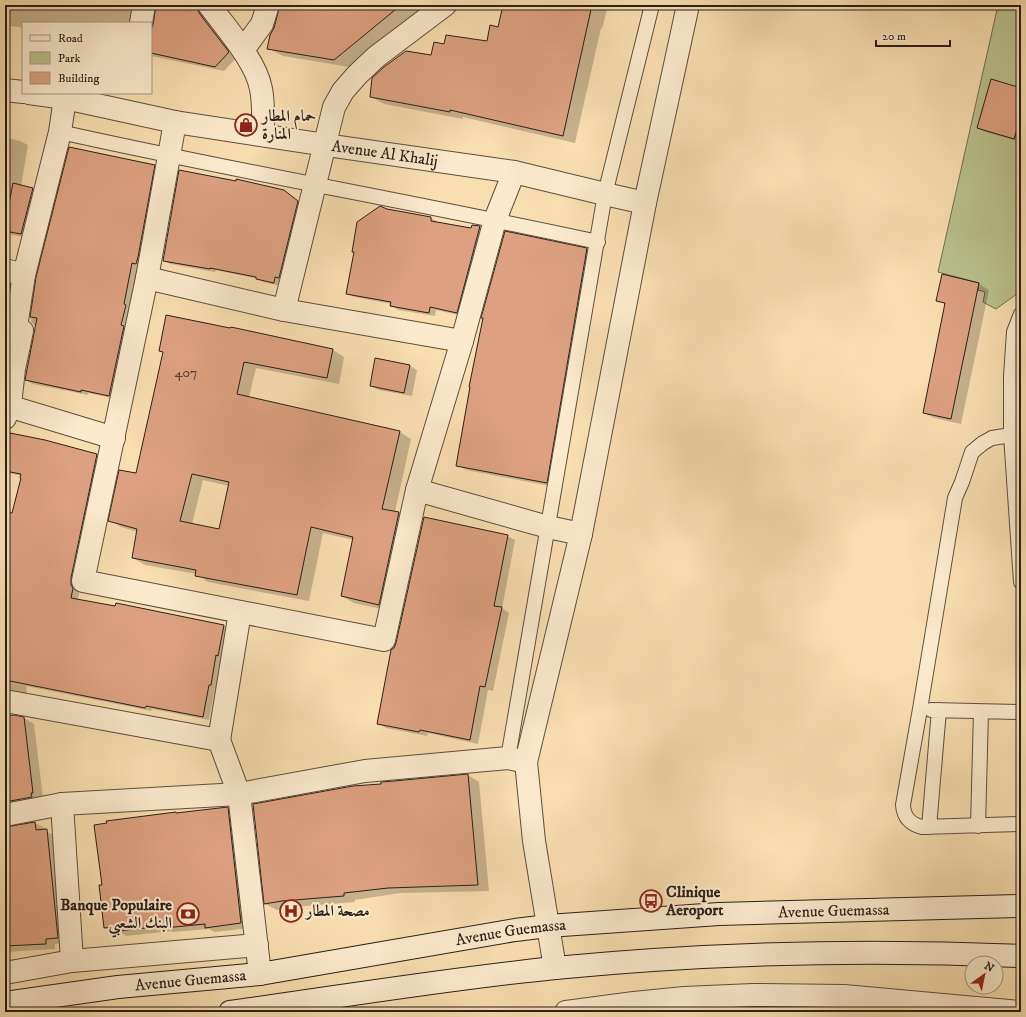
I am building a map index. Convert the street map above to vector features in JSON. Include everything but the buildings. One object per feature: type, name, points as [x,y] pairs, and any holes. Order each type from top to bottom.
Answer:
[{"type":"street","points":[[141,22],[144,5]]},
{"type":"street","points":[[209,5],[243,50],[257,74],[262,89],[263,135]]},
{"type":"street","points":[[243,50],[262,24],[268,5]]},
{"type":"street","points":[[284,310],[326,145],[334,107],[343,91],[376,57],[445,5]]},
{"type":"street","points":[[555,968],[534,841],[517,760],[581,534],[645,202],[688,5]]},
{"type":"street","points":[[5,90],[22,92]]},
{"type":"street","name":"Avenue Al Khalij","points":[[36,94],[65,98],[128,102],[175,122],[514,172],[645,202]]},
{"type":"street","points":[[65,98],[60,132],[15,272],[16,327],[22,331],[6,409],[114,438]]},
{"type":"street","points":[[175,122],[170,156],[114,438],[83,581],[384,640],[417,490],[462,341],[495,220],[514,172]]},
{"type":"street","points":[[146,278],[284,310],[462,341]]},
{"type":"street","points":[[417,490],[548,527],[581,534]]},
{"type":"street","points":[[240,612],[219,740],[239,794],[260,974]]},
{"type":"street","points":[[5,701],[219,740]]},
{"type":"street","points":[[5,815],[62,804],[239,794],[365,771],[517,760]]},
{"type":"street","points":[[62,804],[72,961]]},
{"type":"street","name":"Avenue Guemassa","points":[[5,1003],[118,987],[260,974],[515,930],[548,926],[719,914],[1021,906]]},
{"type":"street","points":[[5,973],[72,961],[257,945]]},
{"type":"street","points":[[230,1012],[493,975],[555,968],[691,957],[824,953],[925,953],[1021,956]]},
{"type":"street","points":[[566,1012],[634,1003],[684,1005],[753,994],[844,996],[1021,1012]]},
{"type":"lane","points":[[517,760],[548,527],[605,194],[652,5]]},
{"type":"lane","points":[[60,132],[170,156],[495,220],[598,242]]},
{"type":"lane","points":[[1021,314],[1014,332],[1010,376],[1011,435],[1021,582]]},
{"type":"lane","points":[[1011,435],[992,438],[972,452],[955,498],[903,805],[904,813],[908,820],[914,825],[929,827],[1021,824]]},
{"type":"lane","points":[[920,709],[1021,712]]},
{"type":"lane","points":[[929,827],[939,710]]},
{"type":"lane","points":[[978,826],[981,712]]},
{"type":"green space","points":[[998,5],[1021,5],[1021,291],[996,309],[983,302],[985,292],[978,290],[979,283],[938,272]]},
{"type":"place","name":"حمام المطار المنارة","points":[[246,125]]},
{"type":"place","name":"Clinique Aeroport","points":[[651,901]]},
{"type":"place","name":"مصحة المطار","points":[[291,911]]},
{"type":"place","name":"Banque Populaire البنك الشعبي","points":[[188,914]]}]
